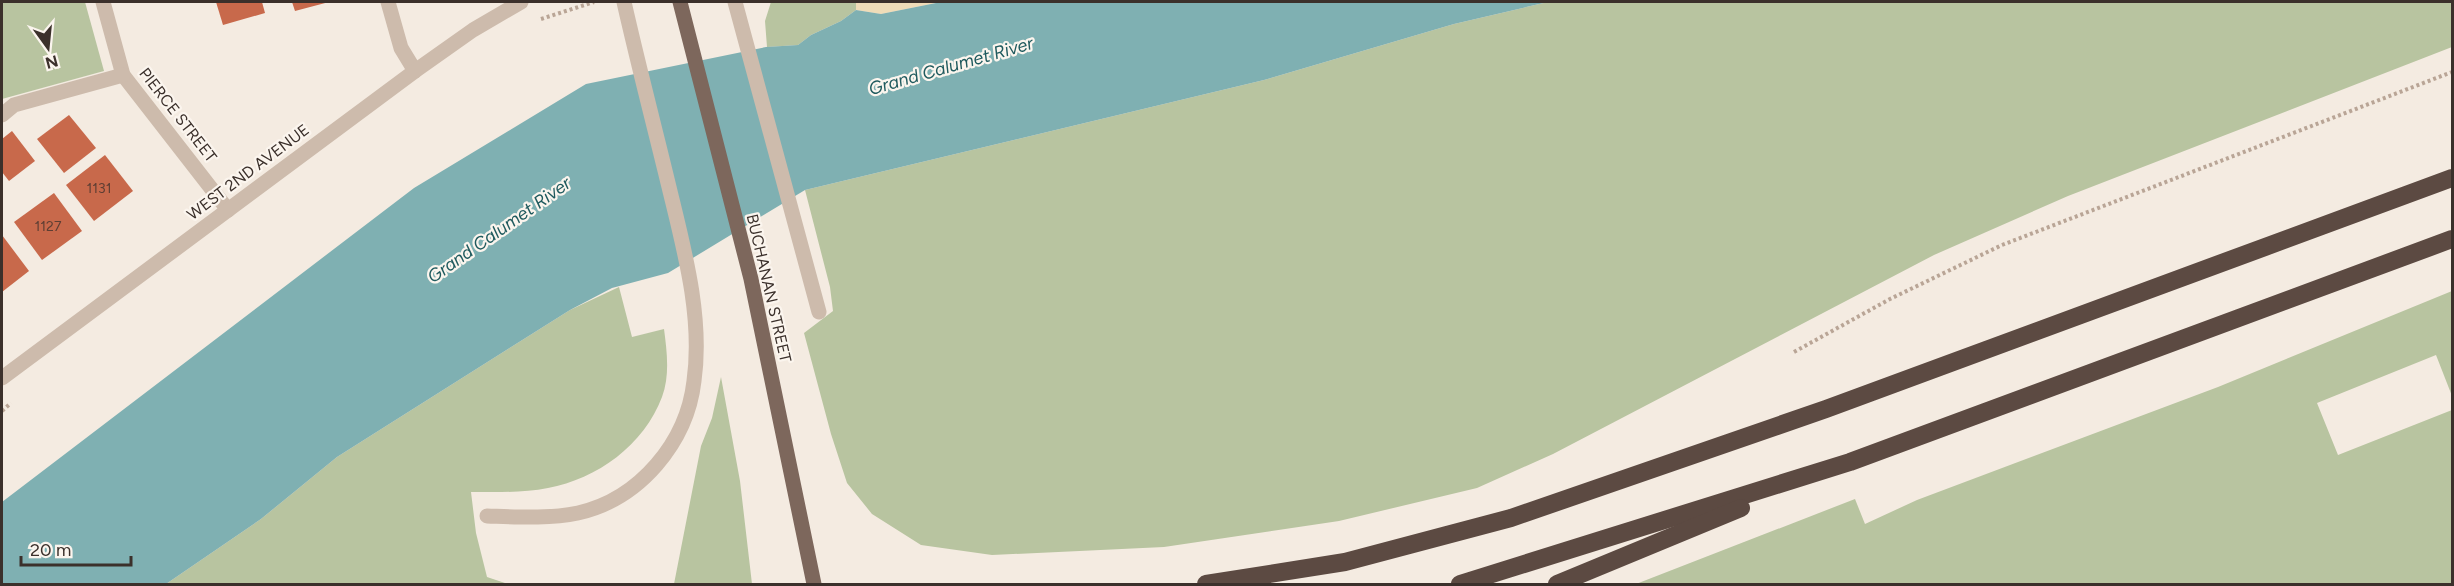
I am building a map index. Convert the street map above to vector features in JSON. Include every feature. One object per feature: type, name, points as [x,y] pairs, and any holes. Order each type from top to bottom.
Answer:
[{"type":"highway","points":[[1206,585],[1345,562],[1511,518],[1826,409],[2452,178]]},
{"type":"highway","points":[[1557,585],[1850,462],[2452,239]]},
{"type":"highway","points":[[1460,585],[1850,462]]},
{"type":"main road","name":"BUCHANAN STREET","points":[[680,2],[751,279],[814,585]]},
{"type":"street","name":"PIERCE STREET","points":[[103,2],[123,75],[228,210]]},
{"type":"street","points":[[388,2],[405,57],[415,72]]},
{"type":"street","name":"WEST 2ND AVENUE","points":[[2,378],[415,72],[473,30],[521,2]]},
{"type":"street","points":[[735,2],[819,312]]},
{"type":"street","points":[[487,516],[548,517],[578,513],[595,508],[619,496],[641,481],[655,467],[680,431],[694,381],[696,342],[691,295],[679,231],[624,5]]},
{"type":"street","points":[[2,115],[14,105],[123,75]]},
{"type":"path","points":[[552,14],[594,2]]},
{"type":"path","points":[[1794,352],[1890,299],[2002,245],[2452,72]]},
{"type":"green space","points":[[2,2],[85,2],[104,71],[2,99]]},
{"type":"green space","points":[[771,2],[856,2],[856,10],[841,21],[811,35],[798,45],[767,47],[765,21]]},
{"type":"green space","points":[[1548,2],[2452,2],[2452,47],[2068,196],[1934,255],[1553,454],[1477,488],[1339,521],[1164,547],[992,555],[921,545],[872,514],[847,483],[831,434],[804,333],[833,311],[830,287],[805,190],[1264,80],[1454,24]]},
{"type":"green space","points":[[619,287],[632,337],[664,329],[667,355],[665,389],[654,414],[631,445],[601,468],[584,477],[539,490],[471,492],[476,533],[487,577],[508,584],[166,584],[261,519],[337,457],[570,310]]},
{"type":"green space","points":[[2452,291],[2452,396],[2436,355],[2317,403],[2338,455],[2452,410],[2452,584],[1636,584],[1855,499],[1865,524],[1917,500],[2218,387]]},
{"type":"green space","points":[[721,377],[740,481],[752,584],[674,584],[701,446],[712,418]]},
{"type":"sand","points":[[856,2],[941,2],[881,14],[856,10]]},
{"type":"water","name":"Grand Calumet River","points":[[941,2],[1548,2],[1454,24],[1264,80],[805,190],[668,273],[612,288],[570,310],[337,457],[261,519],[166,584],[2,584],[2,502],[414,188],[586,84],[766,47],[798,45],[811,35],[841,21],[856,10],[881,14]]},
{"type":"building","points":[[216,2],[262,2],[265,13],[223,25]]},
{"type":"building","points":[[292,2],[329,2],[295,11]]},
{"type":"building","points":[[69,115],[96,148],[64,173],[37,139]]},
{"type":"building","points":[[12,131],[35,161],[9,181],[2,172],[2,139]]},
{"type":"building","points":[[105,155],[133,191],[94,221],[66,185]]},
{"type":"building","points":[[54,193],[82,231],[42,260],[14,222]]},
{"type":"building","points":[[2,235],[29,271],[2,292]]}]
